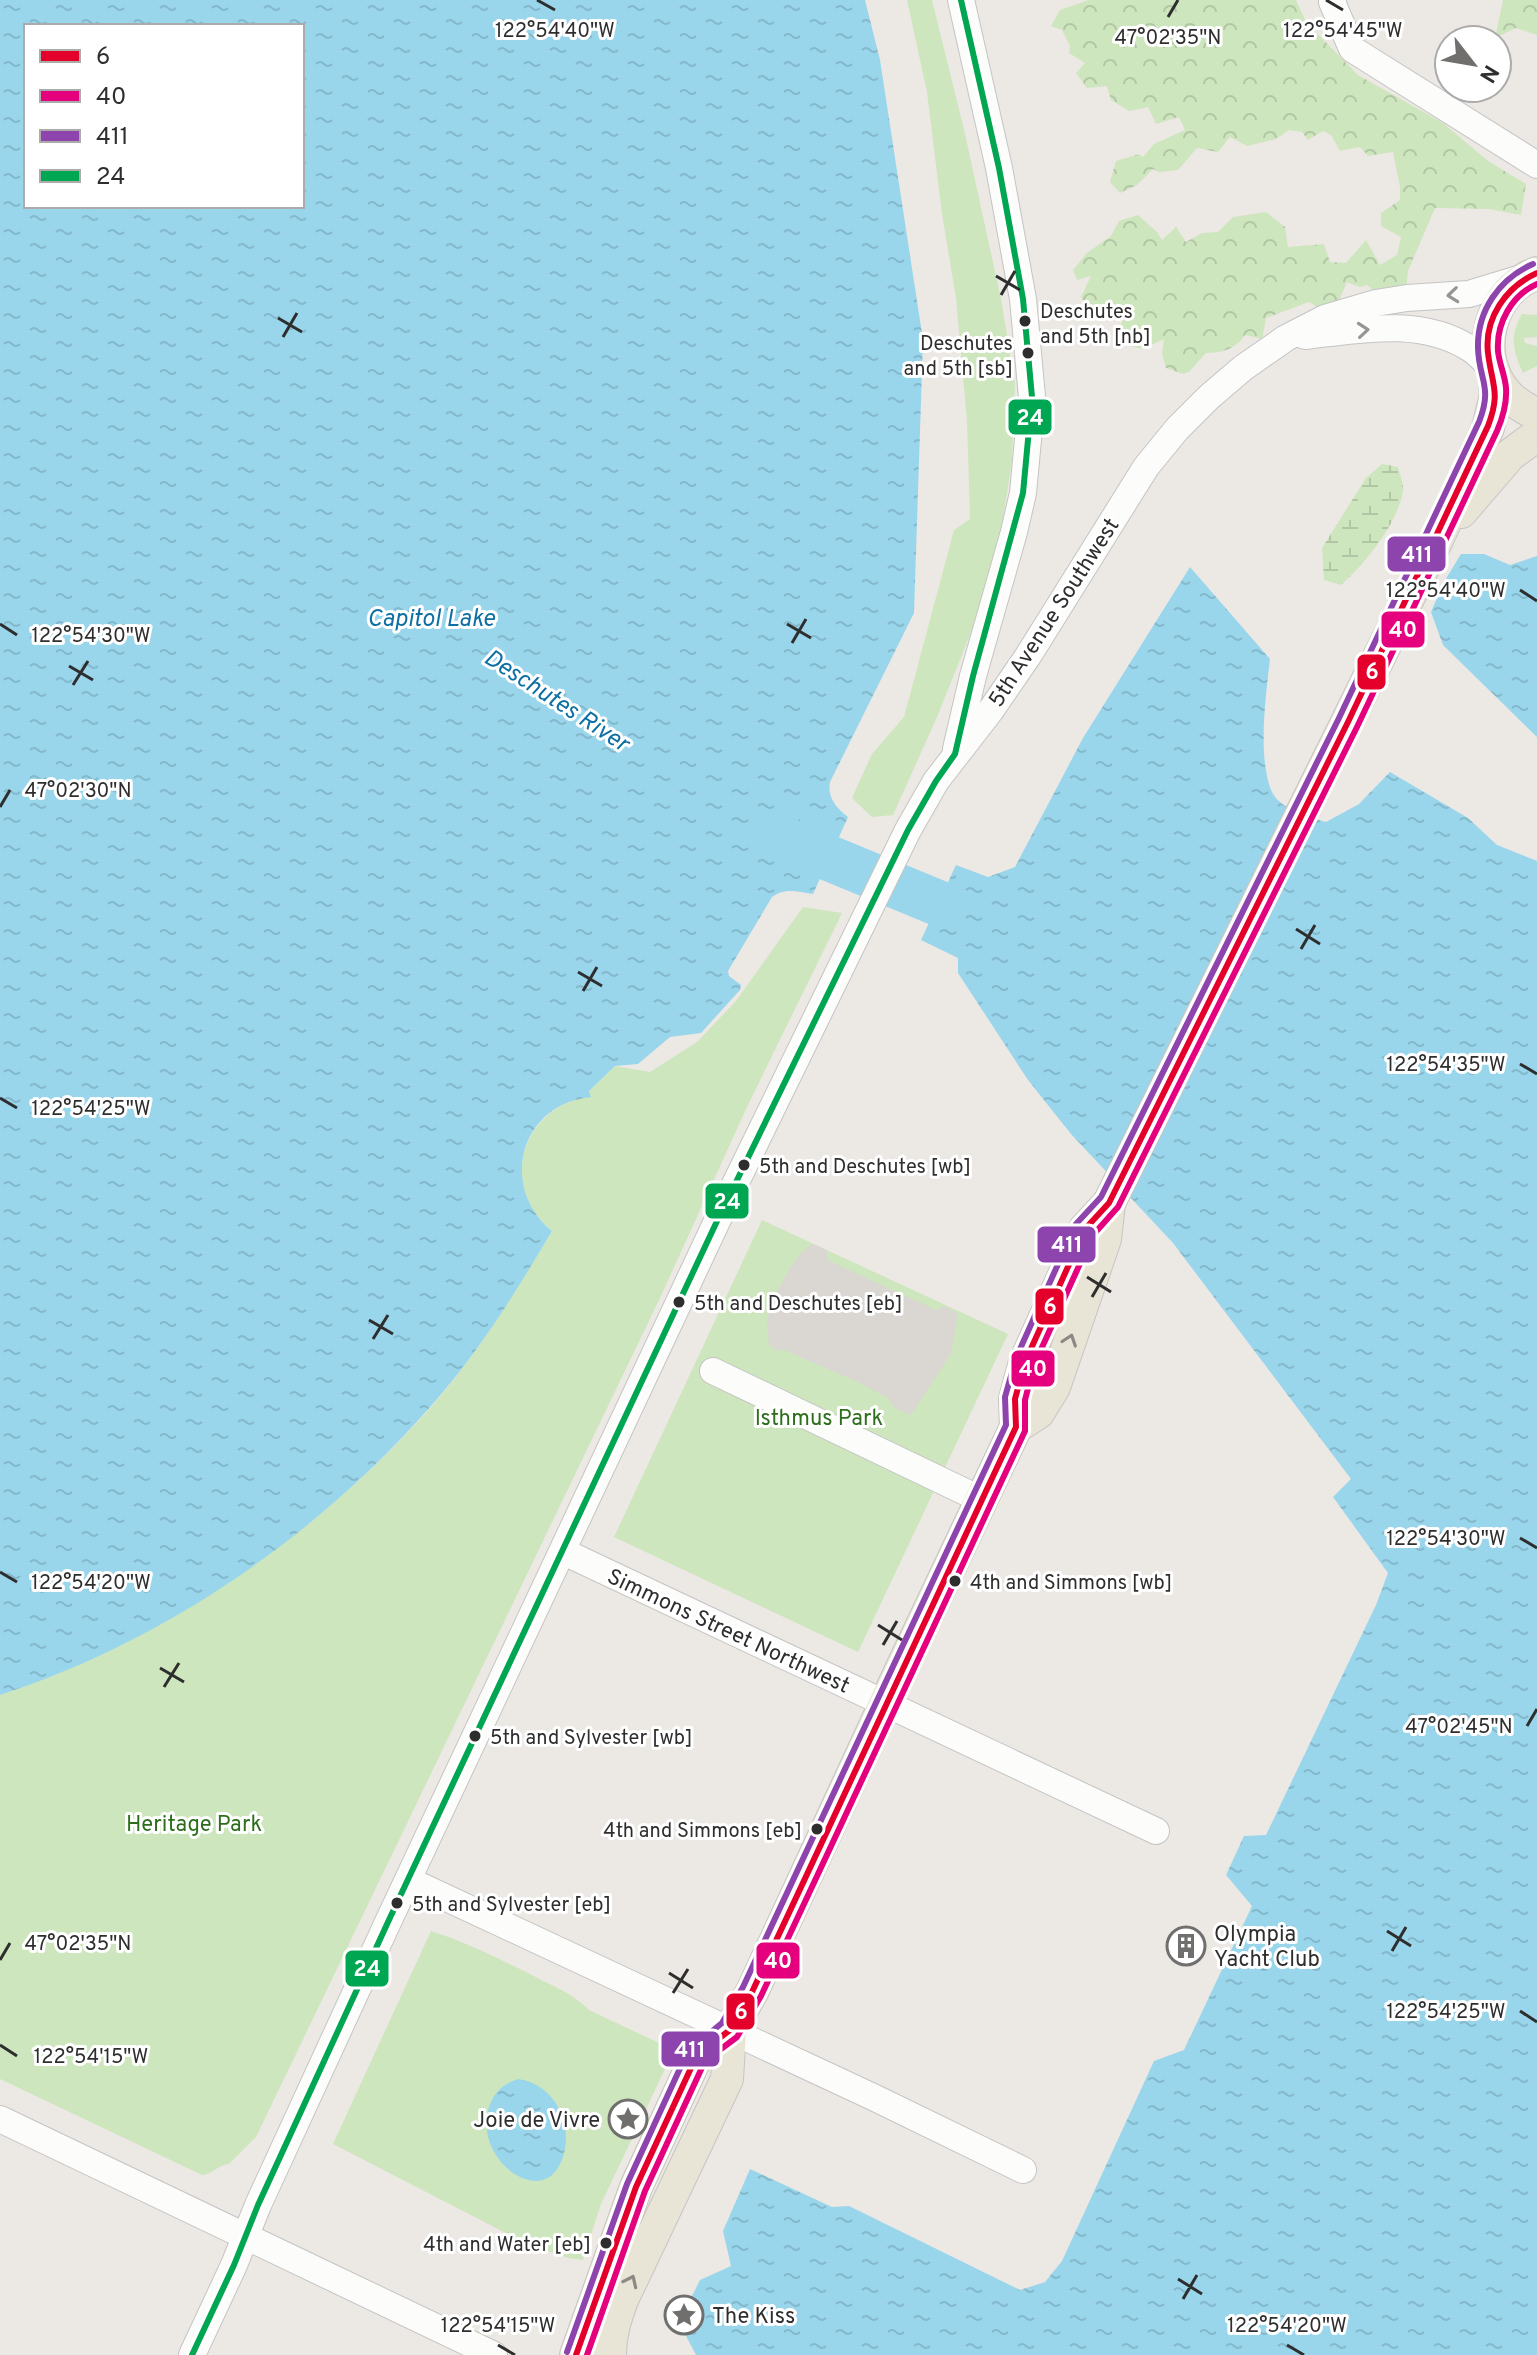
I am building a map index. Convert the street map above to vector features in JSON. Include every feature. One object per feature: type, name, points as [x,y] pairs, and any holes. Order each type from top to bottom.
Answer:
[{"type":"main road","points":[[576,2355],[636,2187],[697,2055],[730,2030],[752,1992],[1016,1427],[1015,1399],[1025,1362],[1095,1234],[1436,542],[1488,428],[1496,395],[1488,351],[1490,329],[1497,307],[1511,289],[1533,274]]},
{"type":"main road","points":[[1436,542],[1491,475],[1534,430],[1522,407],[1505,392],[1493,371]]},
{"type":"main road","points":[[610,2355],[614,2322],[622,2300],[727,2079],[730,2030]]},
{"type":"street","points":[[955,754],[1023,493],[1032,397],[1023,299],[999,168],[961,0]]},
{"type":"street","points":[[1333,0],[1352,49],[1537,165]]},
{"type":"street","name":"5th Avenue Southwest","points":[[192,2355],[408,1880],[718,1219],[908,830],[936,781],[1028,656],[1146,467],[1177,429],[1243,368],[1286,338],[1351,308],[1407,298],[1469,294],[1533,274]]},
{"type":"street","name":"5th Avenue Southwest","points":[[1286,338],[1400,328],[1429,331],[1472,349],[1493,371]]},
{"type":"street","points":[[713,1371],[982,1500]]},
{"type":"street","name":"Simmons Street Northwest","points":[[564,1552],[1156,1831]]},
{"type":"street","points":[[408,1880],[1023,2170]]},
{"type":"street","points":[[0,2119],[494,2355]]},
{"type":"green space","points":[[907,0],[932,0],[965,134],[1001,299],[1015,384],[1012,461],[999,545],[978,615],[893,815],[872,817],[852,798],[872,754],[904,717],[954,530],[970,519],[967,421],[956,298],[927,92]]},
{"type":"green space","points":[[1089,0],[1296,0],[1306,22],[1358,75],[1443,123],[1488,161],[1526,184],[1521,215],[1489,209],[1435,208],[1408,271],[1406,291],[1382,297],[1367,285],[1360,287],[1347,282],[1336,307],[1324,311],[1309,302],[1266,318],[1262,339],[1245,335],[1228,349],[1206,353],[1189,372],[1183,374],[1166,368],[1162,354],[1164,339],[1143,349],[1126,345],[1118,331],[1127,311],[1108,318],[1089,311],[1081,297],[1091,276],[1077,280],[1073,270],[1087,253],[1111,236],[1119,221],[1138,215],[1162,240],[1176,227],[1186,242],[1202,233],[1218,232],[1233,217],[1266,212],[1285,227],[1288,247],[1324,244],[1330,262],[1346,263],[1366,240],[1380,265],[1397,255],[1401,237],[1381,226],[1381,213],[1400,200],[1393,152],[1368,156],[1360,147],[1340,151],[1331,135],[1323,131],[1308,140],[1302,132],[1289,130],[1276,139],[1247,146],[1230,137],[1218,152],[1197,148],[1178,170],[1159,172],[1153,169],[1137,185],[1120,193],[1110,182],[1116,161],[1139,154],[1143,157],[1154,144],[1185,130],[1179,117],[1156,124],[1148,107],[1129,111],[1111,100],[1107,86],[1087,88],[1076,73],[1085,63],[1069,53],[1070,46],[1062,30],[1051,26],[1060,10]]},
{"type":"green space","points":[[1503,0],[1537,0],[1537,35],[1513,29],[1513,24],[1498,24]]},
{"type":"green space","points":[[1522,314],[1537,315],[1537,337],[1524,338],[1525,343],[1537,346],[1537,366],[1523,373],[1514,344],[1515,329]]},
{"type":"green space","points":[[1382,464],[1398,467],[1402,482],[1403,491],[1395,516],[1370,554],[1341,585],[1324,580],[1322,548],[1366,478]]},
{"type":"green space","name":"Heritage Park","points":[[803,907],[842,913],[256,2137],[229,2164],[202,2175],[0,2079],[0,1695],[121,1645],[179,1614],[288,1540],[386,1454],[431,1407],[465,1365],[552,1231],[531,1207],[522,1179],[526,1146],[534,1131],[557,1108],[590,1097],[589,1091],[615,1066],[650,1072],[697,1042],[736,1001]]},
{"type":"green space","name":"Isthmus Park","points":[[762,1220],[1008,1334],[858,1652],[614,1537]]},
{"type":"green space","points":[[431,1931],[530,1974],[569,1994],[589,2010],[674,2050],[601,2204],[583,2260],[525,2243],[333,2144]]},
{"type":"shaded area","points":[[813,1244],[826,1250],[829,1261],[936,1310],[945,1306],[958,1314],[951,1353],[911,1415],[895,1408],[888,1398],[860,1383],[782,1349],[779,1352],[769,1345],[767,1325],[770,1305],[790,1268],[802,1252]]},
{"type":"water","name":"Capitol Lake","points":[[0,0],[865,0],[880,60],[923,340],[914,613],[830,782],[833,802],[848,817],[813,894],[787,891],[772,897],[728,971],[729,976],[741,985],[740,990],[701,1033],[670,1037],[638,1064],[615,1066],[589,1091],[591,1097],[567,1103],[547,1115],[533,1131],[525,1150],[522,1171],[525,1192],[535,1213],[552,1231],[465,1365],[387,1454],[288,1540],[235,1579],[121,1645],[0,1695]]},
{"type":"water","points":[[1461,554],[1484,554],[1510,565],[1537,556],[1537,737],[1443,645],[1431,612]]},
{"type":"water","points":[[1190,567],[1270,659],[1264,726],[1265,762],[1272,792],[1281,803],[1296,812],[1326,822],[1359,804],[1390,772],[1468,818],[1497,845],[1537,861],[1537,2355],[696,2355],[685,2334],[687,2306],[700,2280],[731,2266],[723,2231],[750,2169],[832,2207],[849,2206],[1020,2290],[1045,2282],[1062,2261],[1154,2061],[1184,2050],[1252,1906],[1226,1875],[1244,1836],[1266,1835],[1376,1605],[1388,1573],[1333,1497],[1351,1479],[1173,1243],[1071,1134],[1028,1080],[958,973],[958,958],[921,940],[956,865],[988,877],[1015,867],[1083,738]]},
{"type":"water","points":[[518,2079],[549,2094],[565,2124],[565,2148],[558,2169],[546,2179],[531,2181],[516,2175],[502,2163],[492,2147],[487,2128],[489,2107],[500,2089]]},
{"type":"waterway","name":"Deschutes River","points":[[773,835],[938,903]]},
{"type":"transit line","name":"24","points":[[192,2355],[388,1922],[718,1219],[908,830],[955,754],[1023,493],[1032,397],[1023,299],[999,168],[961,0]]},
{"type":"transit line","name":"411","points":[[567,2352],[627,2184],[688,2051],[722,2023],[743,1987],[1006,1425],[1005,1397],[1016,1358],[1076,1224],[1101,1197],[1339,718],[1479,422],[1485,391],[1478,348],[1481,321],[1486,309],[1500,287],[1533,264]]},
{"type":"transit line","name":"6","points":[[576,2355],[636,2187],[697,2055],[730,2030],[752,1992],[1016,1427],[1015,1399],[1025,1362],[1085,1229],[1109,1203],[1348,722],[1488,426],[1495,397],[1488,340],[1499,305],[1516,286],[1537,273]]},
{"type":"transit line","name":"40","points":[[587,2355],[645,2191],[705,2061],[737,2037],[761,1996],[1025,1431],[1025,1400],[1034,1365],[1093,1235],[1118,1207],[1357,727],[1497,431],[1506,393],[1498,351],[1500,330],[1513,303],[1537,284]]},
{"type":"place","name":"Deschutes and 5th [nb]","points":[[1025,321]]},
{"type":"place","name":"Deschutes and 5th [sb]","points":[[1028,353]]},
{"type":"place","name":"5th and Deschutes [wb]","points":[[744,1165]]},
{"type":"place","name":"5th and Deschutes [eb]","points":[[679,1302]]},
{"type":"place","name":"4th and Simmons [wb]","points":[[955,1581]]},
{"type":"place","name":"5th and Sylvester [wb]","points":[[475,1736]]},
{"type":"place","name":"4th and Simmons [eb]","points":[[817,1829]]},
{"type":"place","name":"5th and Sylvester [eb]","points":[[397,1903]]},
{"type":"place","name":"Olympia Yacht Club","points":[[1186,1946]]},
{"type":"place","name":"Joie de Vivre","points":[[628,2119]]},
{"type":"place","name":"4th and Water [eb]","points":[[606,2243]]},
{"type":"place","name":"The Kiss","points":[[684,2315]]}]
